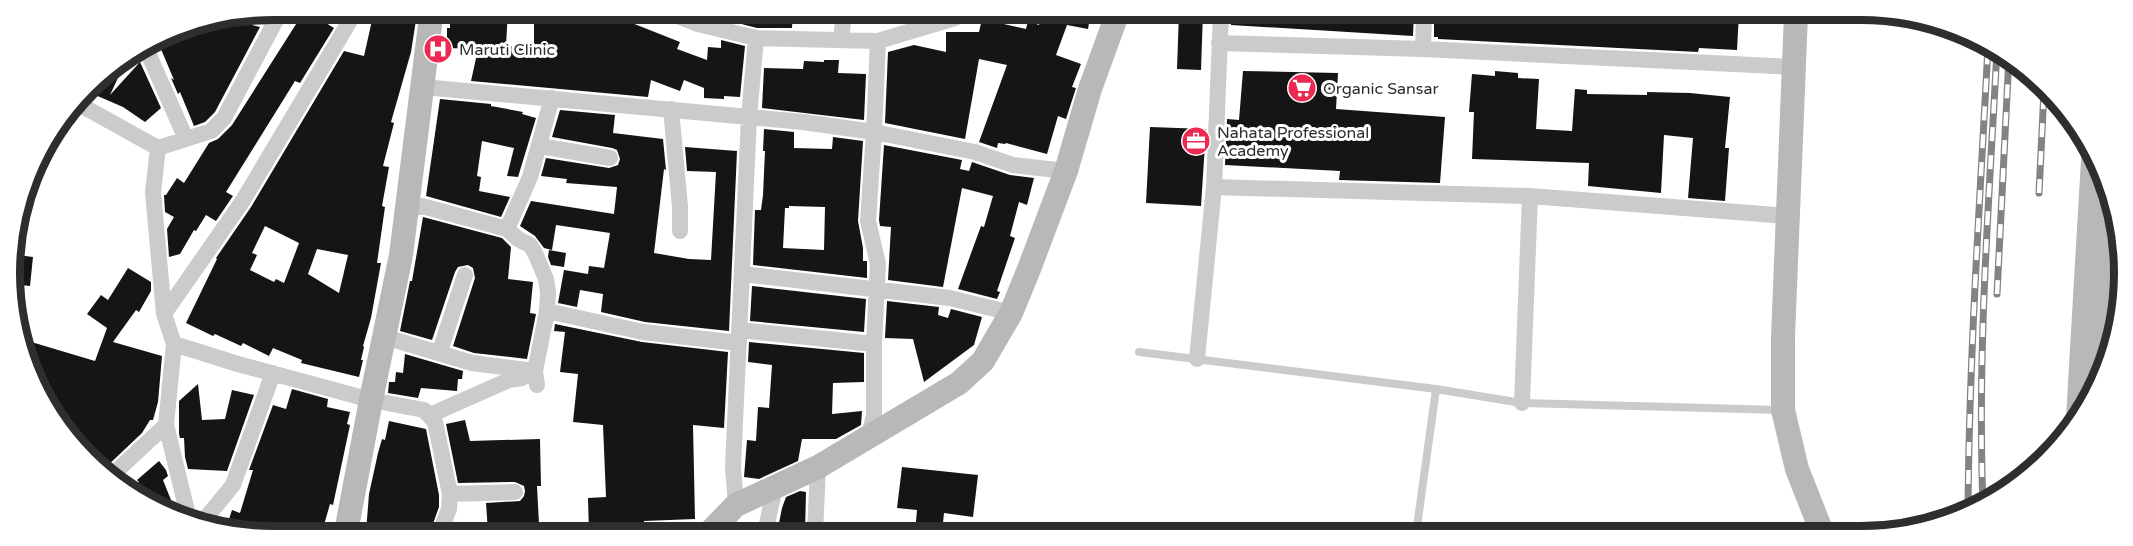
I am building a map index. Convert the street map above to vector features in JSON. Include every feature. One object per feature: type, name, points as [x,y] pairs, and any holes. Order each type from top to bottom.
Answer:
[{"type":"street","points":[[82,106],[158,148],[211,131],[225,118],[276,20]]},
{"type":"street","points":[[165,314],[242,202],[350,20]]},
{"type":"street","points":[[347,526],[401,255],[423,87],[426,20]]},
{"type":"street","points":[[708,20],[756,39],[878,41],[939,20]]},
{"type":"street","points":[[841,40],[843,20]]},
{"type":"street","points":[[716,526],[736,505],[818,467],[959,383],[983,361],[1011,313],[1066,171],[1090,89],[1115,20]]},
{"type":"street","points":[[1197,359],[1214,187],[1220,20]]},
{"type":"street","points":[[1423,49],[1424,20]]},
{"type":"street","points":[[1796,20],[1783,337],[1783,410],[1797,470],[1819,526]]},
{"type":"street","points":[[736,505],[733,466],[749,117],[756,39]]},
{"type":"street","points":[[869,436],[874,415],[874,344],[878,264],[868,221],[878,41]]},
{"type":"street","points":[[1219,43],[1423,49],[1794,67]]},
{"type":"street","points":[[148,52],[186,138]]},
{"type":"street","points":[[423,87],[671,109],[874,132],[975,152],[1012,165],[1066,171]]},
{"type":"street","points":[[507,229],[522,199],[540,146],[552,98]]},
{"type":"street","points":[[671,109],[680,231]]},
{"type":"street","points":[[540,146],[610,158]]},
{"type":"street","points":[[158,148],[153,192],[165,314],[174,344],[166,425],[187,511]]},
{"type":"street","points":[[2091,376],[2093,174]]},
{"type":"street","points":[[1214,187],[1530,196],[1788,216]]},
{"type":"street","points":[[1522,404],[1530,196]]},
{"type":"street","points":[[407,210],[422,206],[507,229],[518,239],[530,245],[546,279],[548,292],[536,378]]},
{"type":"street","points":[[2092,374],[2109,227]]},
{"type":"street","points":[[743,274],[950,298],[1011,313]]},
{"type":"street","points":[[440,351],[465,276]]},
{"type":"street","points":[[547,311],[643,333],[874,344]]},
{"type":"street","points":[[385,337],[440,351],[472,363],[536,378]]},
{"type":"street","points":[[174,344],[371,400],[424,410],[435,422],[450,494],[449,508],[442,526]]},
{"type":"street","points":[[206,518],[233,485],[273,373]]},
{"type":"street","points":[[430,415],[509,380],[536,378]]},
{"type":"street","points":[[116,472],[166,425]]},
{"type":"street","points":[[815,526],[818,467]]},
{"type":"street","points":[[767,526],[775,487]]},
{"type":"street","points":[[450,494],[515,492]]},
{"type":"lane","points":[[1139,352],[1436,389],[1522,404],[1783,410]]},
{"type":"lane","points":[[1417,526],[1436,389]]},
{"type":"building","points":[[299,20],[321,20],[334,28],[300,83],[295,81],[226,192],[233,196],[216,221],[206,215],[180,254],[169,257],[167,229],[174,217],[165,212],[164,195],[177,178],[184,183],[209,143],[218,139],[232,125]]},
{"type":"building","points":[[372,20],[416,20],[411,52],[391,122],[394,123],[383,166],[389,167],[382,206],[385,207],[377,263],[381,263],[371,318],[363,346],[359,377],[301,363],[302,360],[273,348],[269,356],[243,343],[241,346],[186,323],[216,258],[251,207],[344,51],[364,56]],"holes":[[[265,226],[299,243],[284,283],[276,279],[274,282],[250,270],[257,255],[252,253]],[[317,249],[348,255],[339,293],[308,274]]]},
{"type":"building","points":[[450,20],[507,20],[506,46],[534,48],[534,22],[624,20],[680,42],[677,49],[707,60],[708,47],[721,48],[721,40],[745,46],[740,97],[704,98],[704,88],[684,80],[680,91],[651,80],[648,97],[471,81],[478,49],[447,48],[447,28],[450,28]]},
{"type":"building","points":[[726,20],[792,20],[792,28],[757,28]]},
{"type":"building","points":[[982,20],[1026,29],[1028,21],[1039,25],[1040,20],[1090,20],[1088,29],[1067,25],[1056,55],[1081,64],[1072,87],[1076,88],[1066,119],[1058,116],[1047,154],[1006,143],[998,143],[997,148],[979,142],[1007,65],[979,59],[965,139],[885,123],[888,52],[914,45],[946,52],[946,32],[979,32]]},
{"type":"building","points":[[1179,20],[1203,20],[1201,70],[1177,69]]},
{"type":"building","points":[[1231,20],[1414,20],[1413,36],[1231,25]]},
{"type":"building","points":[[1434,20],[1739,20],[1737,50],[1699,48],[1698,52],[1434,37]]},
{"type":"building","points":[[240,22],[260,27],[215,112],[205,122],[194,126],[180,92],[178,94],[171,78],[174,80],[160,47],[192,33],[224,24]]},
{"type":"building","points":[[824,60],[839,60],[838,73],[866,74],[864,120],[762,108],[764,68],[803,69],[804,61],[824,62]]},
{"type":"building","points":[[140,62],[161,108],[145,122],[123,107],[94,94],[122,70],[110,95]]},
{"type":"building","points":[[1243,71],[1338,73],[1336,109],[1445,117],[1440,183],[1339,180],[1340,171],[1225,165],[1227,119],[1239,120]]},
{"type":"building","points":[[1495,71],[1518,73],[1518,78],[1539,79],[1536,129],[1572,131],[1575,89],[1587,90],[1587,94],[1647,95],[1647,92],[1730,97],[1725,148],[1729,148],[1725,201],[1688,198],[1693,138],[1664,135],[1661,193],[1588,186],[1589,163],[1472,159],[1474,112],[1469,112],[1472,74],[1495,76]]},
{"type":"building","points":[[440,99],[491,104],[491,106],[523,112],[522,114],[536,118],[518,177],[507,176],[514,148],[482,141],[477,176],[481,177],[479,191],[510,197],[501,217],[426,196]]},
{"type":"building","points":[[560,110],[615,115],[613,133],[663,139],[666,170],[664,169],[654,253],[711,260],[716,172],[687,171],[685,147],[737,151],[729,331],[645,322],[601,312],[603,294],[580,290],[577,307],[558,303],[564,270],[588,274],[589,266],[604,268],[610,233],[556,225],[552,250],[544,248],[535,236],[520,226],[531,201],[614,214],[617,187],[566,183],[567,179],[541,176],[546,158],[609,168],[618,165],[620,159],[617,150],[612,148],[552,137]]},
{"type":"building","points":[[1150,127],[1206,129],[1201,206],[1146,203]]},
{"type":"building","points":[[764,129],[794,132],[794,148],[832,149],[833,137],[863,141],[858,221],[863,261],[867,261],[867,278],[753,265],[755,210],[761,210],[763,195],[765,151],[763,151]],"holes":[[[789,206],[825,207],[824,250],[783,248],[785,208]]]},
{"type":"building","points":[[884,145],[962,160],[960,169],[969,171],[972,162],[1010,175],[1034,178],[1027,205],[1019,202],[1010,236],[1015,238],[997,291],[1000,292],[997,299],[958,289],[981,226],[984,227],[993,196],[962,188],[943,287],[888,280],[891,227],[880,226],[879,220]]},
{"type":"building","points":[[423,217],[502,238],[511,247],[508,279],[533,282],[530,313],[536,314],[527,359],[474,353],[453,346],[475,278],[473,268],[468,265],[458,267],[455,272],[432,340],[400,331],[410,281],[412,281]]},
{"type":"building","points":[[549,250],[566,253],[564,267],[551,265],[548,257]]},
{"type":"building","points":[[20,255],[33,257],[30,286],[20,285]]},
{"type":"building","points":[[128,268],[151,282],[151,291],[139,312],[136,310],[113,342],[162,356],[158,402],[153,420],[150,420],[142,433],[108,465],[82,440],[53,400],[29,341],[95,361],[107,328],[87,314],[101,295],[108,300]]},
{"type":"building","points":[[752,286],[866,299],[864,332],[750,321]]},
{"type":"building","points":[[887,301],[939,307],[938,315],[948,318],[951,309],[982,317],[974,345],[924,382],[913,339],[885,338]]},
{"type":"building","points":[[555,324],[642,342],[728,352],[724,428],[693,425],[695,519],[644,521],[644,526],[589,526],[588,498],[606,497],[603,425],[573,422],[578,374],[560,372],[565,332],[554,331]]},
{"type":"building","points":[[749,342],[864,353],[864,382],[833,383],[832,414],[862,411],[861,425],[836,439],[802,439],[798,461],[759,479],[744,477],[747,440],[756,441],[758,407],[769,408],[772,365],[748,362]]},
{"type":"building","points":[[405,354],[463,371],[462,379],[458,379],[457,391],[421,388],[418,398],[388,393],[389,382],[395,382],[396,372],[403,373]]},
{"type":"building","points":[[198,384],[202,420],[225,419],[232,390],[254,395],[227,471],[188,469],[184,438],[180,438],[179,434],[179,401]]},
{"type":"building","points":[[292,389],[328,399],[327,407],[350,412],[347,424],[350,425],[333,505],[330,504],[324,526],[256,526],[224,522],[225,518],[229,519],[232,510],[240,513],[253,470],[249,470],[273,405],[286,409]]},
{"type":"building","points":[[465,420],[470,441],[540,439],[541,486],[537,486],[539,524],[537,526],[488,526],[486,503],[520,501],[524,496],[524,486],[515,482],[458,483],[446,424]]},
{"type":"building","points":[[389,421],[426,429],[439,495],[439,507],[432,526],[366,526],[369,494],[382,439],[385,440]]},
{"type":"building","points":[[159,461],[168,476],[163,480],[173,506],[134,485],[139,482],[137,480]]},
{"type":"building","points":[[902,467],[978,475],[973,517],[944,513],[943,526],[916,526],[917,510],[897,508]]},
{"type":"building","points":[[800,491],[806,492],[805,526],[778,526],[786,497]]},
{"type":"railway","points":[[1968,502],[1973,337],[1988,53]]},
{"type":"railway","points":[[1983,495],[1983,334],[1996,59]]},
{"type":"railway","points":[[1997,294],[2008,68]]},
{"type":"railway","points":[[2039,193],[2044,99]]},
{"type":"place","name":"Maruti Clinic","points":[[438,49]]},
{"type":"place","name":"Organic Sansar","points":[[1302,88]]},
{"type":"place","name":"Nahata Professional Academy","points":[[1196,141]]}]
